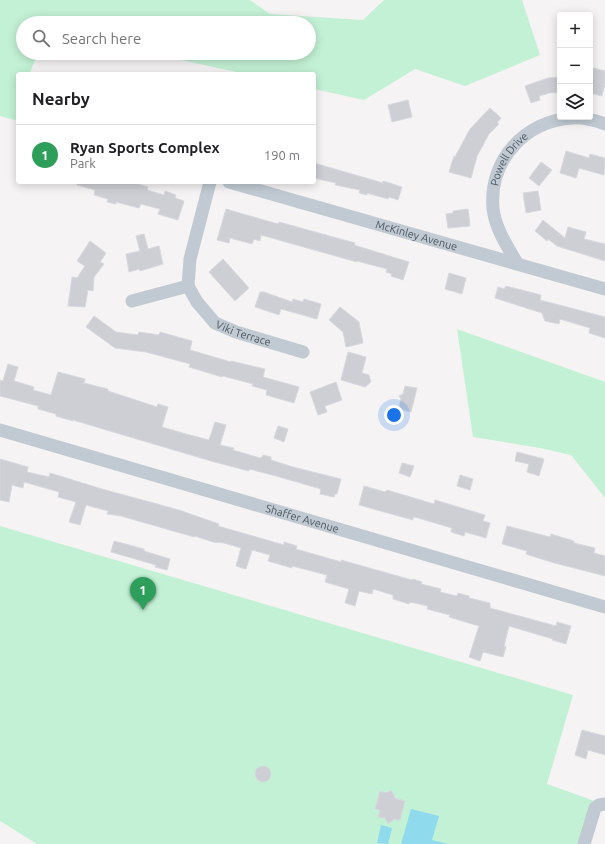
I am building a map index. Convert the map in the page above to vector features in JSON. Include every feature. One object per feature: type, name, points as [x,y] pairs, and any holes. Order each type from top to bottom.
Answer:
[{"type":"street","name":"Powell Drive","points":[[517,264],[500,232],[494,208],[493,192],[496,177],[502,162],[510,149],[521,138],[542,124],[557,119],[589,119],[605,124]]},
{"type":"street","points":[[132,300],[188,286],[190,259],[209,184]]},
{"type":"street","name":"McKinley Avenue","points":[[236,184],[605,289]]},
{"type":"street","name":"Viki Terrace","points":[[188,286],[197,302],[215,323],[236,332],[303,352]]},
{"type":"street","name":"Shaffer Avenue","points":[[0,430],[605,607]]},
{"type":"street","points":[[584,844],[595,808],[604,804]]},
{"type":"green space","points":[[0,0],[250,0],[270,14],[301,16],[16,16],[16,60],[36,60],[31,72],[16,72],[16,120],[0,116]]},
{"type":"green space","points":[[384,0],[522,0],[540,55],[465,86],[415,69],[364,100],[316,89],[316,72],[237,72],[181,60],[316,60],[316,17],[363,20]]},
{"type":"green space","points":[[457,329],[605,382],[605,498],[571,455],[540,448],[473,437]]},
{"type":"green space","points":[[0,526],[573,695],[547,784],[603,804],[584,844],[37,844],[0,821]]},
{"type":"water","points":[[411,809],[439,816],[432,840],[448,844],[401,844]]},
{"type":"water","points":[[381,825],[392,828],[388,844],[377,843]]},
{"type":"building","points":[[593,68],[605,71],[605,84],[602,96],[593,94]]},
{"type":"building","points":[[557,77],[557,92],[539,96],[540,100],[531,103],[525,86],[548,78]]},
{"type":"building","points":[[408,100],[412,117],[392,122],[388,105]]},
{"type":"building","points":[[490,108],[501,118],[497,123],[499,124],[489,134],[477,156],[471,178],[449,172],[454,156],[455,157],[470,129]]},
{"type":"building","points":[[566,151],[589,158],[590,154],[605,158],[604,175],[579,168],[576,178],[560,173]]},
{"type":"building","points":[[541,162],[552,170],[539,186],[529,178]]},
{"type":"building","points":[[316,164],[402,187],[398,200],[389,197],[388,199],[367,193],[367,195],[359,193],[360,190],[335,185],[336,183],[316,178]]},
{"type":"building","points":[[138,184],[148,187],[147,190],[164,195],[165,191],[176,195],[175,198],[184,201],[178,220],[158,214],[160,209],[141,204],[139,208],[116,202],[116,204],[107,202],[108,199],[94,195],[95,190],[77,185]]},
{"type":"building","points":[[538,191],[541,210],[526,213],[523,193]]},
{"type":"building","points":[[226,209],[278,224],[279,222],[355,243],[354,245],[409,262],[403,280],[391,276],[392,274],[386,272],[387,269],[261,235],[260,241],[254,239],[252,244],[230,238],[229,243],[217,240]]},
{"type":"building","points":[[468,209],[470,226],[448,228],[446,214],[453,213],[453,211]]},
{"type":"building","points":[[543,220],[565,238],[568,227],[586,232],[584,239],[605,244],[605,261],[557,246],[548,239],[547,241],[535,231]]},
{"type":"building","points":[[144,234],[148,249],[159,246],[163,264],[140,271],[139,269],[129,272],[126,254],[140,251],[136,236]]},
{"type":"building","points":[[90,241],[106,253],[100,262],[104,264],[94,277],[93,291],[88,290],[85,307],[68,306],[72,277],[77,278],[85,266],[77,261]]},
{"type":"building","points":[[223,259],[249,288],[235,301],[209,272]]},
{"type":"building","points":[[449,273],[466,278],[462,294],[445,289]]},
{"type":"building","points":[[506,286],[541,295],[540,300],[605,317],[605,338],[589,333],[590,328],[560,319],[559,324],[545,321],[542,313],[495,298],[498,287],[504,289]]},
{"type":"building","points":[[260,292],[292,302],[293,299],[303,302],[304,299],[321,304],[317,319],[281,309],[279,315],[255,307]]},
{"type":"building","points":[[340,307],[359,322],[363,343],[346,347],[343,332],[329,320]]},
{"type":"building","points":[[94,316],[116,332],[138,335],[139,332],[159,335],[160,332],[192,341],[190,350],[231,362],[265,369],[263,377],[299,387],[294,403],[266,395],[267,390],[252,386],[253,384],[189,367],[190,364],[146,352],[115,348],[86,327]]},
{"type":"building","points":[[348,352],[366,357],[362,373],[369,375],[371,382],[365,387],[341,380]]},
{"type":"building","points":[[8,364],[18,367],[14,381],[34,387],[33,390],[51,395],[58,372],[85,379],[84,383],[108,389],[108,391],[157,407],[158,404],[168,407],[162,427],[186,434],[209,440],[215,422],[226,425],[220,445],[234,448],[233,450],[260,458],[263,455],[271,457],[271,460],[293,467],[341,479],[337,494],[335,494],[334,497],[320,494],[321,489],[249,469],[249,471],[211,461],[56,416],[56,414],[38,409],[38,406],[0,396],[0,380],[3,381]]},
{"type":"building","points":[[336,382],[342,400],[325,406],[327,412],[318,415],[310,392]]},
{"type":"building","points":[[405,386],[417,388],[411,412],[399,409],[401,399],[399,396],[403,394]]},
{"type":"building","points":[[278,426],[288,429],[284,442],[274,438]]},
{"type":"building","points":[[517,452],[544,459],[539,476],[527,472],[529,464],[515,461]]},
{"type":"building","points":[[0,459],[28,467],[27,472],[49,477],[50,473],[179,510],[219,524],[218,526],[284,545],[284,542],[297,546],[296,549],[341,562],[341,560],[412,580],[413,579],[422,582],[421,584],[441,589],[440,592],[457,596],[458,593],[469,596],[469,598],[490,603],[490,608],[556,626],[557,622],[571,626],[566,644],[509,626],[503,657],[483,652],[480,661],[469,657],[479,626],[449,617],[450,615],[427,609],[428,606],[410,602],[409,604],[393,599],[393,595],[373,589],[372,594],[359,591],[355,606],[345,603],[349,589],[325,582],[327,575],[292,566],[292,568],[268,561],[270,555],[252,550],[246,569],[236,566],[241,548],[224,543],[213,542],[195,536],[194,537],[121,516],[107,514],[108,511],[86,505],[80,525],[69,522],[76,502],[58,497],[59,492],[24,482],[23,488],[12,485],[9,502],[0,500]]},
{"type":"building","points":[[402,463],[414,466],[410,477],[399,473]]},
{"type":"building","points":[[460,475],[473,479],[470,490],[457,486]]},
{"type":"building","points":[[364,486],[385,492],[387,490],[434,504],[435,500],[485,515],[483,521],[490,523],[486,538],[465,532],[464,536],[451,532],[452,528],[413,517],[413,520],[359,505]]},
{"type":"building","points":[[507,526],[550,537],[551,534],[574,541],[574,543],[595,548],[594,553],[605,556],[605,576],[551,562],[526,554],[527,551],[502,544]]},
{"type":"building","points":[[114,541],[144,549],[144,551],[170,559],[167,570],[155,567],[156,565],[111,552]]},
{"type":"building","points":[[582,730],[605,736],[605,755],[588,750],[586,759],[575,755]]},
{"type":"building","points":[[263,766],[269,768],[271,774],[269,780],[263,782],[257,780],[255,774],[257,768]]},
{"type":"building","points":[[391,790],[394,798],[405,801],[400,820],[394,819],[388,824],[385,818],[378,817],[380,810],[375,809],[380,791],[386,793]]},
{"type":"place","name":"Ryan Sports Complex","points":[[143,610]]}]
